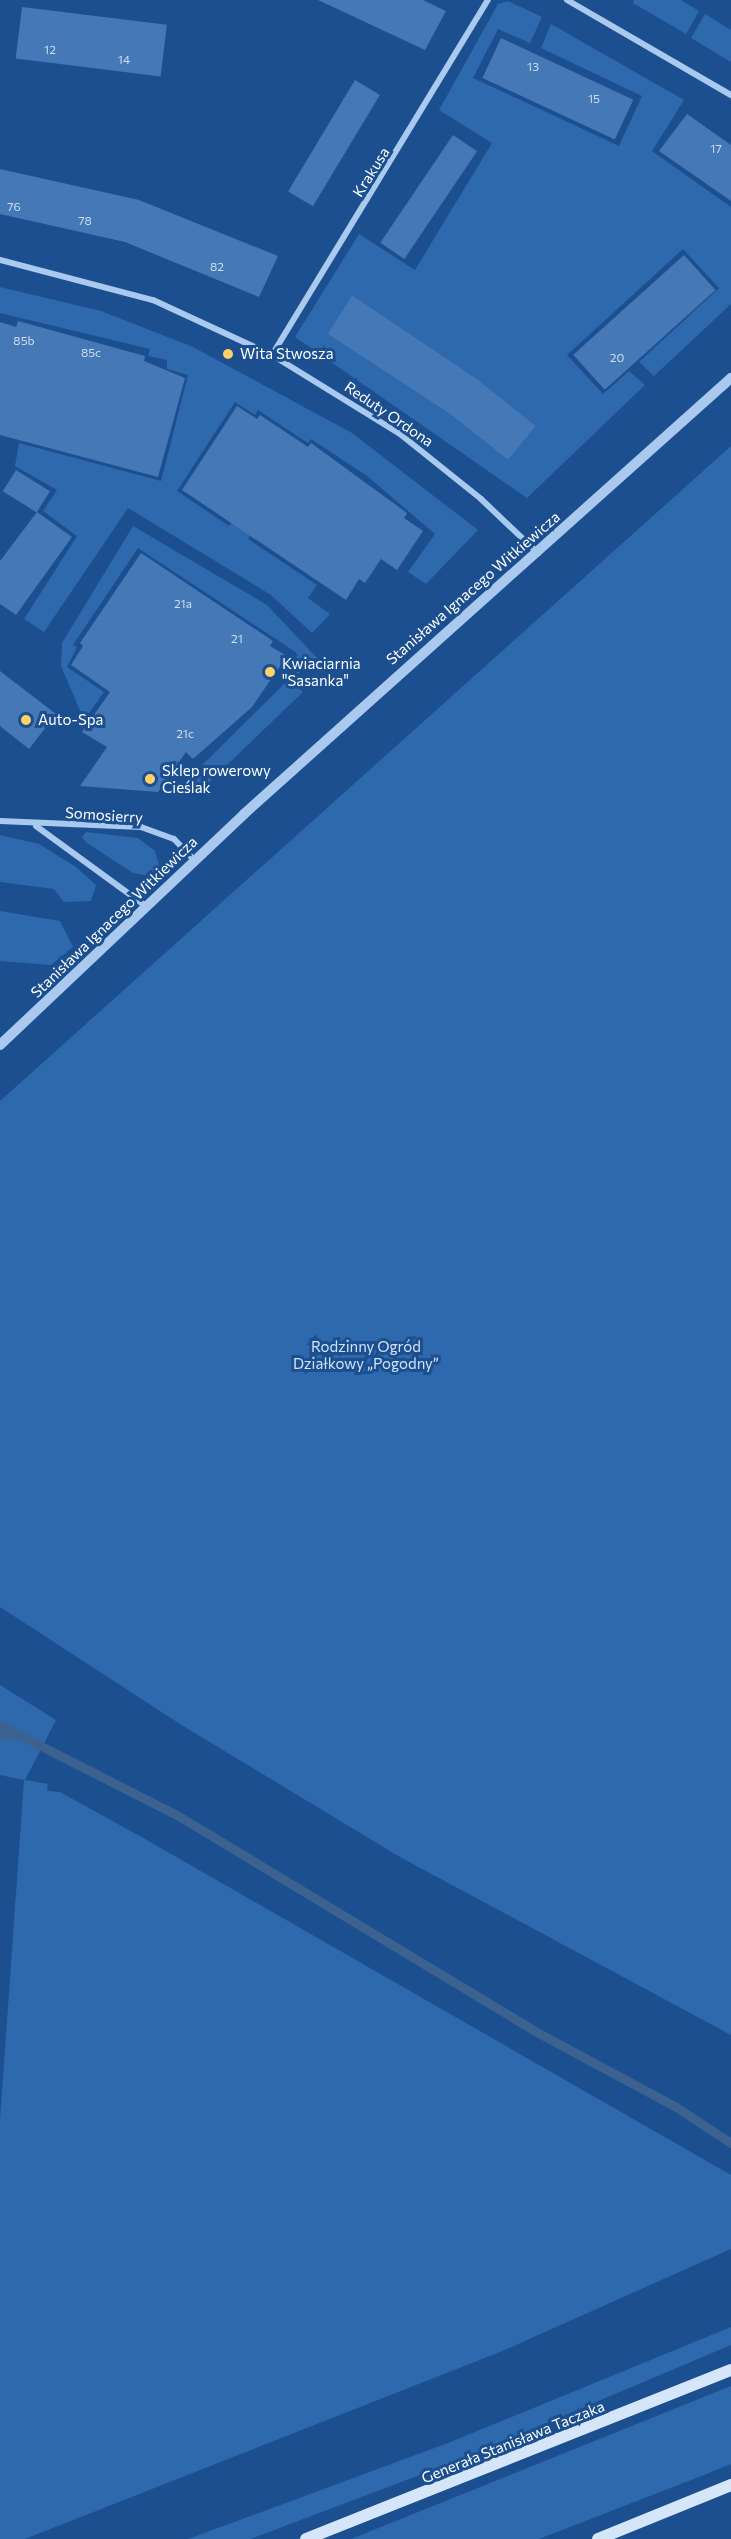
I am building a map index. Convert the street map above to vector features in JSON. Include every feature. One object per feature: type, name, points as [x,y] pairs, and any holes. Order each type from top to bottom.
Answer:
[{"type":"main road","name":"Generała Stanisława Taczaka","points":[[306,2539],[731,2370]]},
{"type":"main road","points":[[598,2539],[731,2485]]},
{"type":"street","name":"Krakusa","points":[[272,355],[488,0]]},
{"type":"street","points":[[567,0],[731,95]]},
{"type":"street","name":"Reduty Ordona","points":[[0,260],[153,300],[272,355],[408,440],[538,553]]},
{"type":"street","name":"Stanisława Ignacego Witkiewicza","points":[[0,1045],[409,664],[538,553],[731,378]]},
{"type":"street","name":"Somosierry","points":[[0,820],[35,825],[141,827],[174,839],[196,861]]},
{"type":"street","name":"Somosierry","points":[[35,825],[147,907]]},
{"type":"green space","points":[[634,0],[681,0],[699,11],[686,34],[633,3]]},
{"type":"green space","points":[[508,1],[542,17],[530,43],[498,29],[473,78],[619,146],[642,96],[541,48],[551,24],[684,100],[652,151],[731,207],[731,304],[654,376],[639,362],[719,288],[683,249],[567,355],[603,394],[629,371],[645,385],[527,498],[295,337],[359,234],[415,270],[492,143],[439,110],[498,4]],"holes":[[[352,295],[477,379],[536,426],[508,460],[450,414],[329,334]]]},
{"type":"green space","points":[[705,14],[731,30],[731,62],[691,38]]},
{"type":"green space","points":[[0,287],[101,311],[193,347],[352,433],[478,530],[426,584],[408,572],[435,534],[367,476],[311,439],[308,443],[258,410],[255,415],[235,402],[177,491],[229,526],[244,504],[263,517],[248,539],[317,585],[308,598],[330,614],[312,633],[271,595],[128,508],[44,632],[24,619],[77,536],[43,511],[57,490],[15,466],[19,443],[161,481],[188,375],[167,369],[167,360],[148,356],[150,349],[0,313]]},
{"type":"green space","name":"Rodzinny Ogród Działkowy „Pogodny”","points":[[731,446],[731,2035],[400,1857],[183,1726],[0,1607],[0,1101]]},
{"type":"green space","points":[[133,526],[267,605],[317,658],[298,674],[289,665],[297,653],[138,548],[73,645],[77,647],[67,667],[104,692],[84,720],[61,666],[62,643]]},
{"type":"green space","points":[[289,679],[303,692],[202,789],[172,795]]},
{"type":"green space","points":[[86,832],[138,838],[155,851],[160,868],[149,876],[133,873],[87,843],[82,837]]},
{"type":"green space","points":[[0,835],[39,844],[76,867],[96,885],[91,901],[64,902],[54,889],[0,882]]},
{"type":"green space","points":[[0,911],[60,921],[73,947],[51,965],[0,961]]},
{"type":"green space","points":[[0,1685],[56,1720],[25,1780],[48,1784],[47,1791],[60,1792],[145,1839],[731,2175],[731,2249],[500,2352],[25,2539],[0,2539],[0,2120],[24,1780],[0,1775]]},
{"type":"green space","points":[[731,2327],[731,2345],[454,2462],[251,2539],[188,2539],[448,2443]]},
{"type":"green space","points":[[731,2386],[731,2464],[704,2475],[539,2539],[351,2539]]},
{"type":"building","points":[[318,0],[423,0],[446,11],[425,50]]},
{"type":"building","points":[[22,7],[167,25],[161,76],[16,59]]},
{"type":"building","points":[[501,38],[633,100],[615,140],[482,78]]},
{"type":"building","points":[[355,80],[380,95],[313,206],[288,191]]},
{"type":"building","points":[[687,114],[731,145],[731,201],[659,151]]},
{"type":"building","points":[[453,135],[477,151],[404,259],[380,243]]},
{"type":"building","points":[[0,169],[139,200],[278,256],[259,297],[125,242],[0,214]]},
{"type":"building","points":[[684,255],[715,290],[605,390],[573,355]]},
{"type":"building","points":[[352,295],[477,379],[536,426],[508,460],[450,414],[328,334]]},
{"type":"building","points":[[18,321],[145,356],[144,361],[185,378],[158,477],[0,435],[0,322],[16,327]]},
{"type":"building","points":[[237,406],[257,419],[260,415],[308,447],[311,443],[407,513],[404,518],[423,531],[397,570],[381,559],[365,583],[359,579],[346,600],[182,490]]},
{"type":"building","points":[[16,470],[50,491],[37,512],[3,491]]},
{"type":"building","points":[[37,512],[72,537],[16,615],[0,604],[0,561]]},
{"type":"building","points":[[141,553],[273,641],[270,646],[287,656],[252,707],[193,759],[186,752],[158,792],[80,786],[107,747],[82,732],[110,692],[71,665],[83,646],[80,643]]},
{"type":"building","name":"Auto-Spa","points":[[0,671],[56,714],[29,749],[0,726]]},
{"type":"waterway","points":[[0,1725],[177,1815],[533,2030],[676,2107],[731,2143]]},
{"type":"waterway","points":[[0,1736],[18,1735]]},
{"type":"place","name":"Wita Stwosza","points":[[228,354]]},
{"type":"place","name":"Kwiaciarnia \"Sasanka\"","points":[[270,672]]},
{"type":"place","name":"Auto-Spa","points":[[26,720]]},
{"type":"place","name":"Sklep rowerowy Cieślak","points":[[150,779]]}]
